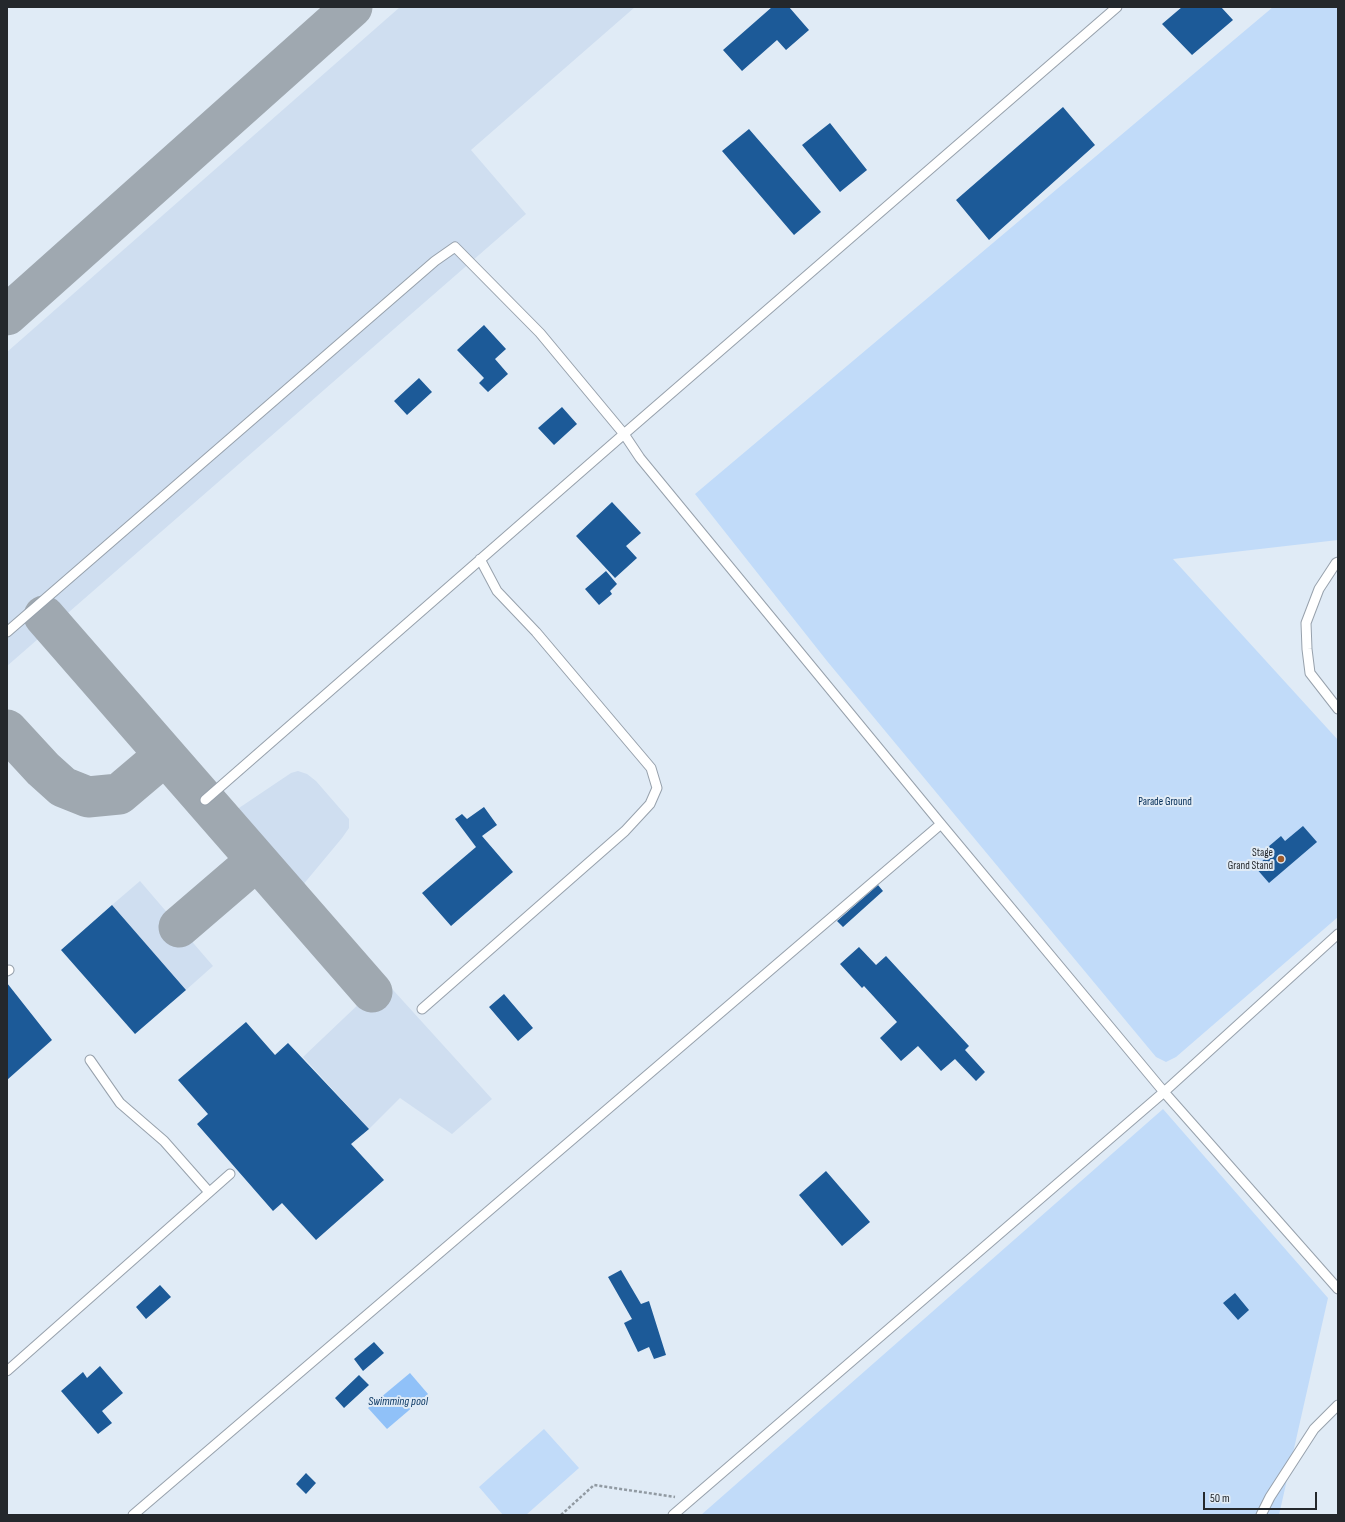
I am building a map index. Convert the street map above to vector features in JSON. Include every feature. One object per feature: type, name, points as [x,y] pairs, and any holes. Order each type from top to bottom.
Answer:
[{"type":"lane","points":[[205,800],[480,559],[1117,7]]},
{"type":"lane","points":[[7,632],[434,261],[455,247],[540,333],[624,434],[640,458],[1164,1092],[1338,1289]]},
{"type":"lane","points":[[422,1009],[625,831],[650,804],[657,788],[651,768],[536,632],[497,591],[480,559]]},
{"type":"lane","points":[[1338,562],[1319,589],[1306,623],[1310,673],[1338,709]]},
{"type":"lane","points":[[133,1515],[941,824]]},
{"type":"lane","points":[[673,1515],[1164,1092],[1338,934]]},
{"type":"lane","points":[[90,1060],[120,1103],[164,1141],[209,1192]]},
{"type":"lane","points":[[7,1371],[230,1174]]},
{"type":"lane","points":[[1261,1515],[1270,1497],[1314,1429],[1338,1406]]},
{"type":"path","points":[[561,1515],[594,1485],[691,1500]]},
{"type":"shaded area","points":[[400,7],[635,7],[471,150],[526,214],[7,666],[7,352]]},
{"type":"shaded area","points":[[298,771],[307,774],[316,781],[349,819],[349,828],[342,838],[302,886],[236,810],[291,773]]},
{"type":"shaded area","points":[[140,881],[213,966],[186,990],[112,905]]},
{"type":"shaded area","points":[[384,980],[492,1099],[452,1134],[400,1098],[369,1129],[303,1057]]},
{"type":"green space","name":"Parade Ground","points":[[1273,7],[1338,7],[1338,540],[1173,559],[1338,740],[1338,917],[1176,1057],[1166,1062],[1156,1057],[827,661],[695,494]]},
{"type":"green space","points":[[1163,1109],[1328,1298],[1279,1515],[701,1515]]},
{"type":"green space","points":[[544,1429],[579,1468],[526,1515],[503,1515],[479,1487]]},
{"type":"water","name":"Swimming pool","points":[[410,1373],[428,1394],[387,1429],[368,1408]]},
{"type":"building","points":[[772,7],[789,7],[809,30],[786,50],[777,40],[742,71],[723,50]]},
{"type":"building","points":[[1182,7],[1221,7],[1233,20],[1192,55],[1162,24]]},
{"type":"building","points":[[1063,107],[1095,145],[989,240],[956,200]]},
{"type":"building","points":[[830,123],[867,170],[840,192],[802,145]]},
{"type":"building","points":[[749,129],[821,212],[794,235],[722,151]]},
{"type":"building","points":[[484,325],[506,349],[495,359],[508,374],[488,392],[479,383],[484,378],[457,350]]},
{"type":"building","points":[[419,378],[432,392],[407,415],[394,401]]},
{"type":"building","points":[[562,407],[577,424],[554,445],[538,428]]},
{"type":"building","points":[[612,502],[641,533],[626,546],[637,558],[615,578],[576,536]]},
{"type":"building","points":[[606,571],[617,584],[610,591],[612,594],[599,605],[585,589]]},
{"type":"building","points":[[484,807],[497,825],[482,836],[513,872],[451,926],[422,893],[476,847],[455,819],[462,814],[467,819]]},
{"type":"building","name":"Stage Grand Stand","points":[[1303,826],[1317,842],[1269,883],[1255,867],[1273,852],[1268,847],[1281,836],[1285,841]]},
{"type":"building","points":[[878,885],[883,891],[843,927],[837,921]]},
{"type":"building","points":[[112,905],[186,990],[135,1034],[61,950]]},
{"type":"building","points":[[859,947],[876,965],[886,956],[969,1046],[965,1050],[985,1072],[976,1081],[955,1059],[941,1071],[918,1046],[901,1061],[880,1038],[897,1022],[864,986],[862,988],[840,964]]},
{"type":"building","points":[[7,983],[52,1040],[7,1080]]},
{"type":"building","points":[[504,994],[533,1028],[518,1041],[489,1007]]},
{"type":"building","points":[[246,1022],[275,1055],[288,1043],[369,1129],[351,1144],[384,1180],[316,1240],[282,1203],[273,1211],[197,1124],[208,1114],[178,1080]]},
{"type":"building","points":[[826,1171],[870,1222],[842,1246],[799,1195]]},
{"type":"building","points":[[621,1270],[641,1304],[649,1301],[666,1355],[654,1359],[649,1347],[638,1352],[624,1323],[632,1319],[608,1277]]},
{"type":"building","points":[[160,1285],[171,1297],[146,1319],[136,1307]]},
{"type":"building","points":[[1235,1293],[1249,1310],[1238,1320],[1223,1303]]},
{"type":"building","points":[[374,1342],[384,1353],[363,1371],[354,1359]]},
{"type":"building","points":[[100,1366],[123,1393],[102,1411],[112,1423],[98,1434],[61,1391],[83,1372],[87,1378]]},
{"type":"building","points":[[359,1375],[369,1385],[344,1408],[335,1398]]},
{"type":"building","points":[[306,1473],[316,1483],[306,1494],[296,1484]]},
{"type":"taxiway","points":[[7,315],[352,7]]},
{"type":"taxiway","points":[[44,616],[372,992]]},
{"type":"taxiway","points":[[7,730],[43,769],[63,787],[88,797],[119,794],[165,755]]},
{"type":"taxiway","points":[[179,927],[257,860]]},
{"type":"place","name":"Stage Grand Stand","points":[[1281,859]]}]
